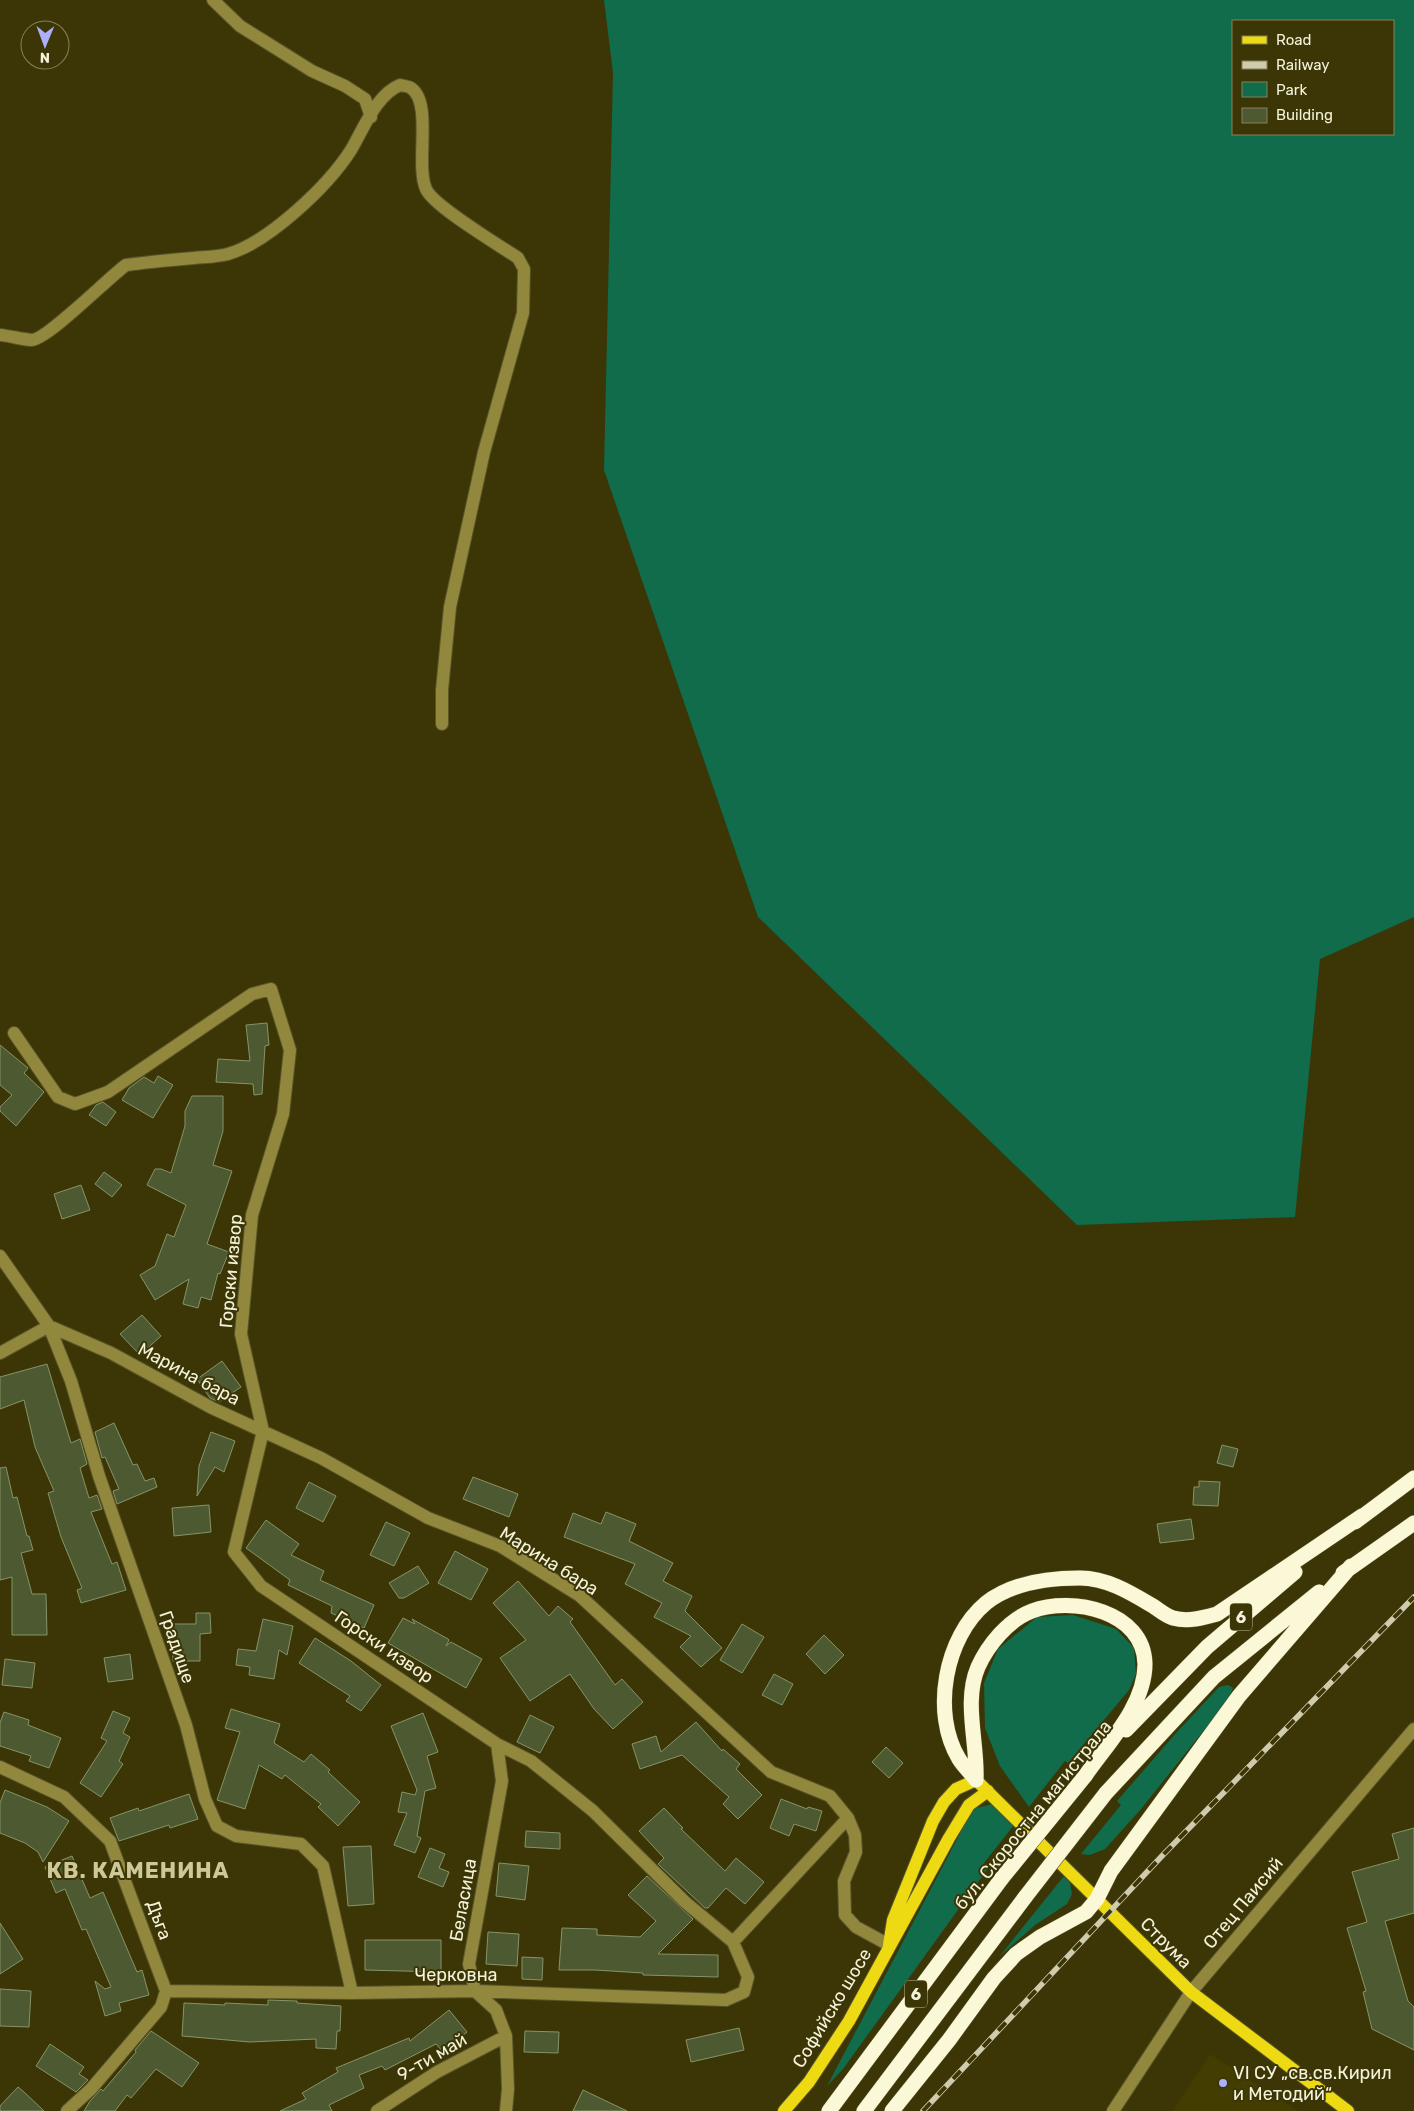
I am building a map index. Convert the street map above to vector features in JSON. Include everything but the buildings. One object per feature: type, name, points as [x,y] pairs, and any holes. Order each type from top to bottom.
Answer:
[{"type":"highway","name":"бул. Скоростна магистрала","points":[[829,2111],[1002,1878],[1085,1776],[1157,1697],[1207,1647],[1362,1516],[1414,1478]]},
{"type":"highway","points":[[976,1780],[959,1760],[952,1743],[945,1698],[949,1665],[962,1630],[987,1603],[1005,1592],[1028,1584],[1057,1579],[1082,1578],[1106,1583],[1130,1592],[1172,1618],[1195,1620],[1217,1614],[1362,1516]]},
{"type":"highway","name":"6","points":[[864,2111],[1106,1793],[1214,1677],[1351,1566],[1414,1523]]},
{"type":"highway","points":[[892,2111],[949,2040],[994,1978],[1016,1954],[1040,1937],[1086,1912],[1097,1899],[1110,1871],[1239,1696],[1351,1566]]},
{"type":"highway","points":[[976,1780],[973,1688],[978,1669],[986,1652],[1015,1620],[1031,1611],[1072,1605],[1106,1612],[1121,1621],[1141,1646],[1145,1664],[1137,1698],[1127,1717],[1085,1776]]},
{"type":"main road","name":"Струма","points":[[976,1780],[1191,1992],[1348,2111]]},
{"type":"main road","name":"Софийско шосе","points":[[889,1945],[893,1920],[933,1821],[944,1802],[956,1789],[976,1780]]},
{"type":"main road","name":"Софийско шосе","points":[[784,2111],[808,2082],[849,2021],[889,1945],[903,1924],[969,1805],[988,1791]]},
{"type":"street","points":[[213,0],[240,26],[312,71],[345,86],[365,99],[371,117]]},
{"type":"street","points":[[0,335],[31,340],[51,331],[112,274],[126,265],[227,254],[243,248],[299,211],[343,162],[371,117],[376,104],[392,88],[400,85],[411,88],[420,98],[422,112],[421,173],[430,198],[518,258],[524,269],[523,313],[484,452],[450,606],[442,690],[442,724]]},
{"type":"street","name":"Горски извор","points":[[14,1033],[58,1097],[75,1104],[108,1092],[252,994],[271,989],[290,1050],[283,1114],[252,1215],[241,1334],[262,1431],[234,1552],[261,1586],[497,1744],[531,1761],[593,1811],[684,1902],[733,1942],[748,1977],[744,1992]]},
{"type":"street","name":"Градище","points":[[0,1256],[49,1326],[72,1381],[99,1476],[186,1725],[205,1800],[217,1826],[236,1836],[301,1844],[323,1866],[352,1993]]},
{"type":"street","points":[[0,1353],[49,1326]]},
{"type":"street","name":"Марина бара","points":[[49,1326],[111,1352],[212,1408],[321,1458],[428,1518],[500,1546],[580,1596],[771,1772],[830,1796],[848,1818],[855,1834],[856,1852],[852,1868],[844,1880],[845,1915],[856,1928],[889,1945]]},
{"type":"street","name":"Отец Паисий","points":[[1113,2111],[1191,1992],[1414,1729]]},
{"type":"street","name":"Беласица","points":[[475,1991],[469,1964],[502,1781],[497,1744]]},
{"type":"street","name":"Дъга","points":[[0,1767],[64,1797],[110,1841],[166,1991]]},
{"type":"street","points":[[733,1942],[848,1818]]},
{"type":"street","points":[[67,2111],[91,2089],[161,2007],[166,1991]]},
{"type":"street","name":"Черковна","points":[[166,1991],[352,1993],[475,1991],[703,2000],[726,2000],[744,1992]]},
{"type":"street","points":[[475,1991],[496,2010],[506,2036],[508,2089],[506,2111]]},
{"type":"street","name":"9-ти май","points":[[377,2111],[437,2072],[506,2036]]},
{"type":"shaded area","name":"VI СУ „св.св.Кирил и Методий“","points":[[1210,2054],[1298,2111],[1173,2111]]},
{"type":"green space","points":[[604,0],[1414,0],[1414,917],[1320,959],[1295,1217],[1077,1225],[758,917],[604,470],[613,73]]},
{"type":"green space","points":[[1073,1615],[1116,1629],[1134,1648],[1136,1674],[1129,1690],[1068,1763],[1065,1761],[1029,1807],[1000,1766],[985,1728],[984,1683],[998,1649],[1037,1617]]},
{"type":"green space","points":[[1228,1685],[1233,1688],[1229,1699],[1141,1809],[1105,1849],[1090,1855],[1081,1854],[1121,1805],[1117,1801],[1176,1733],[1219,1687]]},
{"type":"green space","points":[[992,1804],[1014,1825],[984,1863],[989,1867],[843,2069],[827,2086],[973,1809]]},
{"type":"green space","points":[[1064,1876],[1070,1883],[1072,1894],[1067,1904],[1035,1925],[999,1957]]},
{"type":"railway","points":[[923,2111],[1161,1857],[1414,1597]]},
{"type":"place","name":"VI СУ „св.св.Кирил и Методий“","points":[[1223,2083]]},
{"type":"district","name":"КВ. КАМЕНИНА","points":[[138,1870]]}]
